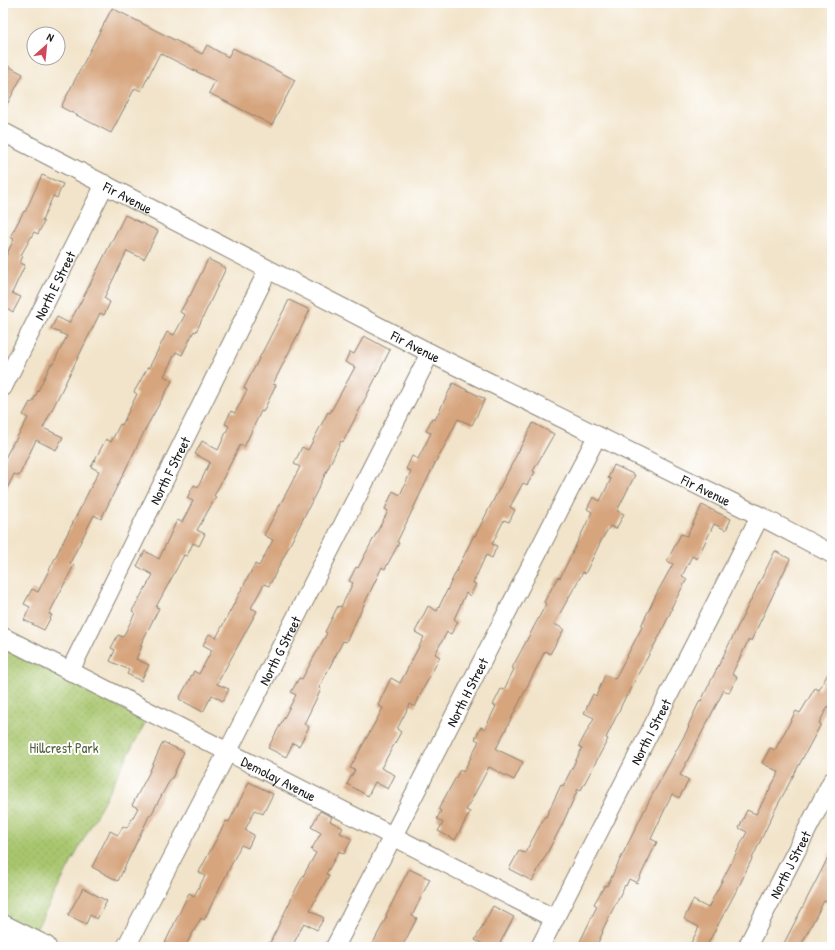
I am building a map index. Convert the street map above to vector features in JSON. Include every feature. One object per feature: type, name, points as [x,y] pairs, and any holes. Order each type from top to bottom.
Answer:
[{"type":"street","name":"Fir Avenue","points":[[3,132],[430,353],[760,516],[832,554]]},
{"type":"street","name":"North E Street","points":[[3,387],[105,184]]},
{"type":"street","name":"North F Street","points":[[70,671],[268,270]]},
{"type":"street","name":"North G Street","points":[[126,947],[228,752],[430,353]]},
{"type":"street","name":"North H Street","points":[[335,947],[597,436]]},
{"type":"street","name":"North I Street","points":[[540,947],[760,516]]},
{"type":"street","name":"Demolay Avenue","points":[[3,637],[555,919]]},
{"type":"street","name":"North J Street","points":[[747,947],[832,781]]},
{"type":"street","points":[[3,926],[45,947]]},
{"type":"green space","name":"Hillcrest Park","points":[[3,648],[146,721],[33,935],[3,919]]},
{"type":"building","points":[[112,8],[202,54],[207,45],[228,57],[233,48],[295,80],[272,125],[209,93],[215,81],[160,53],[141,91],[135,88],[111,133],[61,107]]},
{"type":"building","points":[[8,66],[23,74],[3,112],[3,76]]},
{"type":"building","points":[[42,175],[63,184],[57,198],[53,196],[38,234],[34,232],[21,255],[23,256],[20,263],[25,265],[12,293],[21,297],[13,312],[5,307],[3,311],[3,262],[14,239],[10,237],[24,211],[25,212]]},
{"type":"building","points":[[125,215],[158,231],[144,259],[127,251],[104,298],[110,302],[104,315],[100,313],[43,428],[63,437],[56,450],[36,440],[19,476],[14,474],[3,497],[3,462],[28,418],[23,415],[30,402],[32,403],[51,364],[53,364],[67,336],[51,329],[57,317],[69,323]]},
{"type":"building","points":[[208,259],[226,268],[196,332],[194,331],[182,355],[176,352],[164,376],[172,381],[147,426],[101,519],[94,515],[70,563],[74,565],[49,614],[52,615],[44,630],[24,620],[30,607],[24,604],[32,589],[38,592],[99,471],[91,467],[106,439],[111,442],[120,424],[122,425],[137,394],[134,392],[148,367],[149,368],[167,332],[174,335],[185,315],[180,312],[190,296]]},
{"type":"building","points":[[289,300],[310,310],[273,384],[276,385],[263,412],[261,411],[244,447],[240,445],[214,496],[216,497],[197,530],[205,534],[199,546],[193,543],[187,556],[184,555],[156,607],[159,608],[140,646],[142,646],[136,659],[149,665],[141,681],[127,674],[129,670],[110,661],[115,650],[111,648],[118,635],[123,637],[135,613],[132,611],[153,575],[137,566],[145,551],[159,559],[177,520],[182,522],[193,501],[187,498],[194,485],[198,487],[210,462],[195,454],[202,441],[218,450],[229,426],[225,424],[231,411],[235,413],[247,390],[244,388]]},
{"type":"building","points":[[364,336],[390,350],[343,442],[341,441],[269,586],[264,584],[251,608],[257,611],[217,684],[229,689],[223,701],[212,695],[203,712],[179,699],[194,671],[199,674],[212,650],[203,645],[209,634],[216,638],[255,564],[259,566],[273,540],[264,535],[300,467],[294,464],[302,447],[308,450],[328,412],[330,413],[355,367],[345,362],[350,352],[354,354]]},
{"type":"building","points":[[453,383],[485,399],[472,425],[458,419],[397,542],[399,543],[385,569],[382,567],[346,642],[343,641],[319,688],[321,689],[304,724],[309,727],[299,746],[293,743],[286,757],[268,748],[296,695],[291,692],[299,678],[302,679],[327,633],[325,632],[338,606],[341,607],[353,583],[349,581],[356,567],[358,568],[388,511],[385,509],[393,491],[400,495],[411,471],[406,469],[412,456],[418,459],[431,433],[426,431],[432,418],[435,420]]},
{"type":"building","points":[[533,423],[554,434],[533,471],[535,472],[527,485],[523,483],[510,507],[515,510],[509,522],[504,520],[492,544],[497,546],[492,558],[486,555],[473,583],[476,584],[470,596],[466,593],[454,619],[458,622],[451,634],[447,632],[435,654],[440,657],[415,707],[410,704],[397,729],[401,732],[381,768],[395,775],[388,789],[375,782],[368,796],[347,784],[355,770],[350,768],[383,708],[378,705],[391,678],[400,683],[424,637],[415,632],[428,606],[437,611],[474,535],[475,536]]},
{"type":"building","points":[[614,465],[635,475],[617,511],[624,514],[616,529],[610,526],[585,574],[583,572],[554,624],[564,629],[550,654],[545,651],[496,749],[523,762],[514,780],[489,767],[466,810],[470,812],[455,840],[438,831],[443,823],[437,819],[441,811],[439,808],[460,770],[463,772],[467,765],[479,741],[475,739],[481,727],[485,729],[496,706],[493,705],[501,689],[504,690],[514,669],[512,668],[546,604],[544,602],[558,577],[560,578],[592,512],[587,509],[593,497],[600,501],[611,479],[608,478]]},
{"type":"building","points":[[702,505],[731,519],[726,530],[714,524],[697,559],[692,556],[682,576],[687,579],[671,608],[672,609],[660,635],[637,676],[628,696],[626,696],[606,738],[608,739],[581,790],[578,789],[562,825],[532,881],[509,869],[519,851],[525,853],[545,816],[546,817],[561,785],[563,786],[582,748],[579,746],[594,718],[584,713],[593,694],[596,696],[605,675],[615,679],[642,627],[641,626],[658,591],[673,564],[667,561],[681,534],[687,536]]},
{"type":"building","points":[[775,551],[790,559],[751,641],[749,639],[732,674],[737,677],[729,693],[724,690],[680,775],[689,780],[679,798],[672,794],[651,839],[657,842],[637,883],[629,879],[626,886],[625,885],[602,931],[603,932],[596,947],[586,947],[579,944],[597,906],[594,904],[605,885],[607,886],[650,799],[689,727],[688,726],[700,700],[701,701]]},
{"type":"building","points":[[832,666],[832,699],[819,723],[821,724],[775,810],[740,884],[706,947],[689,947],[699,927],[684,919],[693,900],[708,908],[747,832],[739,828],[747,810],[756,814],[779,772],[762,763],[770,748],[775,750],[796,711],[800,713],[815,688],[819,690]]},
{"type":"building","points":[[163,742],[184,752],[172,778],[151,815],[150,814],[118,881],[92,867],[110,831],[118,835],[123,826],[127,828],[138,808],[132,805]]},
{"type":"building","points":[[249,782],[273,794],[263,814],[255,810],[245,830],[254,835],[248,848],[241,845],[204,920],[201,918],[185,947],[163,947],[189,893],[194,896],[205,876],[199,872],[226,821],[229,822]]},
{"type":"building","points":[[320,811],[332,817],[330,821],[343,828],[340,833],[352,839],[344,854],[339,851],[326,874],[329,875],[310,910],[324,918],[317,930],[304,923],[292,947],[268,947],[297,887],[316,853],[311,850],[321,833],[311,827]]},
{"type":"building","points":[[832,850],[832,905],[824,901],[800,947],[782,947]]},
{"type":"building","points":[[409,869],[430,879],[412,916],[417,918],[402,947],[371,947],[387,916],[386,915]]},
{"type":"building","points":[[83,888],[107,901],[97,919],[90,915],[86,924],[68,915]]},
{"type":"building","points":[[493,906],[514,917],[498,947],[488,947],[475,940]]}]
